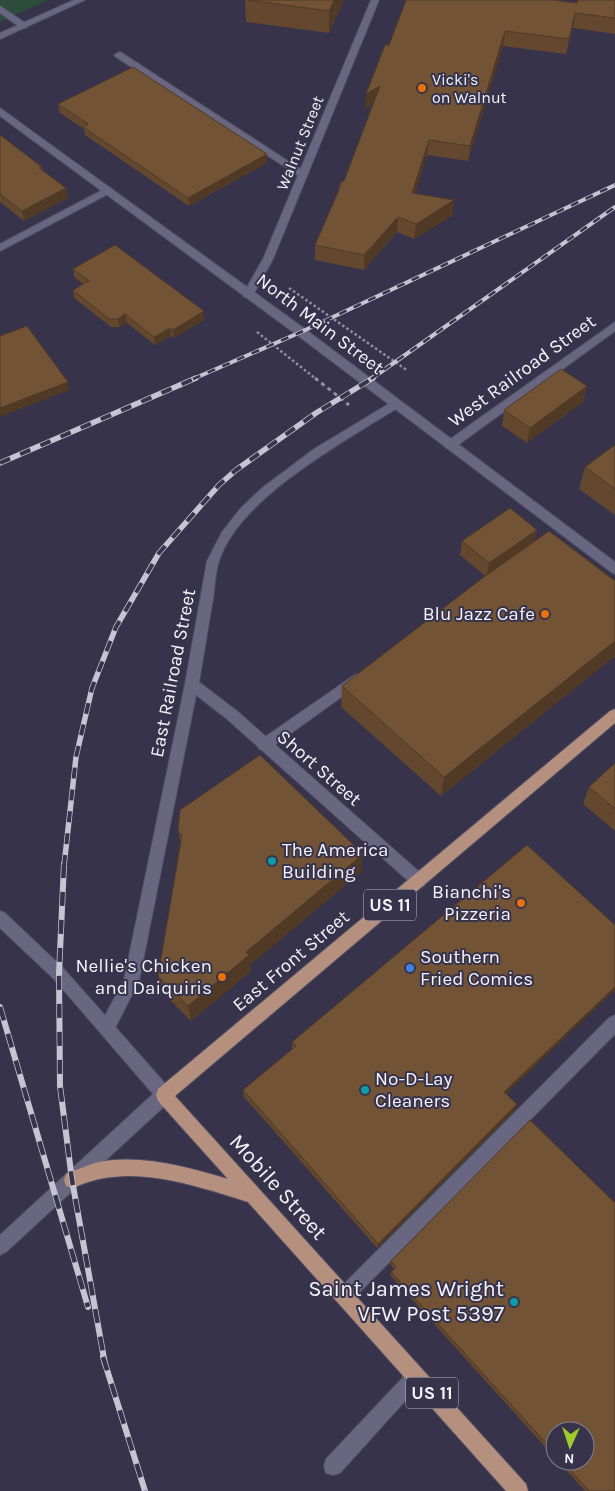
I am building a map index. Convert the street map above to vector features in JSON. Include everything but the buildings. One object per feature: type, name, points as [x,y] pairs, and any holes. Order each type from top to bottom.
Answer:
[{"type":"main road","name":"East Front Street","points":[[164,1095],[615,715]]},
{"type":"main road","name":"Mobile Street","points":[[164,1095],[519,1491]]},
{"type":"main road","points":[[72,1180],[98,1170],[156,1171],[213,1182],[252,1194]]},
{"type":"street","points":[[0,36],[81,0]]},
{"type":"street","name":"Walnut Street","points":[[248,294],[268,259],[374,0]]},
{"type":"street","points":[[0,9],[24,26]]},
{"type":"street","points":[[119,54],[303,174]]},
{"type":"street","name":"North Main Street","points":[[0,111],[301,332],[450,445],[560,533],[615,569]]},
{"type":"street","points":[[0,248],[108,190]]},
{"type":"street","name":"West Railroad Street","points":[[450,445],[615,326]]},
{"type":"street","name":"East Railroad Street","points":[[107,1027],[131,981],[192,684],[213,562],[217,551],[231,530],[258,497],[276,482],[395,404]]},
{"type":"street","points":[[264,745],[363,674]]},
{"type":"street","name":"Short Street","points":[[192,684],[232,716],[419,881]]},
{"type":"street","name":"Mobile Street","points":[[0,918],[60,974],[164,1095]]},
{"type":"street","points":[[344,1296],[615,1023]]},
{"type":"street","name":"East Front Street","points":[[0,1246],[164,1095]]},
{"type":"street","points":[[333,1466],[416,1376]]},
{"type":"path","points":[[289,288],[408,371]]},
{"type":"path","points":[[257,332],[351,407]]},
{"type":"green space","points":[[0,0],[48,0],[0,22]]},
{"type":"railway","points":[[193,379],[301,332],[615,185]]},
{"type":"railway","points":[[371,379],[615,207]]},
{"type":"railway","points":[[0,463],[196,378]]},
{"type":"railway","points":[[64,866],[76,757],[92,688],[116,627],[159,553],[219,485],[236,470],[316,413],[373,378]]},
{"type":"railway","points":[[64,864],[59,974],[60,1086],[72,1180],[105,1363]]},
{"type":"railway","points":[[0,1007],[88,1307]]},
{"type":"railway","points":[[103,1357],[105,1363]]},
{"type":"railway","points":[[105,1363],[145,1491]]},
{"type":"place","name":"Vicki's on Walnut","points":[[422,88]]},
{"type":"place","name":"Blu Jazz Cafe","points":[[545,614]]},
{"type":"place","name":"The America Building","points":[[272,861]]},
{"type":"place","name":"Bianchi's Pizzeria","points":[[521,903]]},
{"type":"place","name":"Southern Fried Comics","points":[[410,968]]},
{"type":"place","name":"Nellie's Chicken and Daiquiris","points":[[222,977]]},
{"type":"place","name":"No-D-Lay Cleaners","points":[[365,1090]]},
{"type":"place","name":"Saint James Wright VFW Post 5397","points":[[514,1302]]}]
